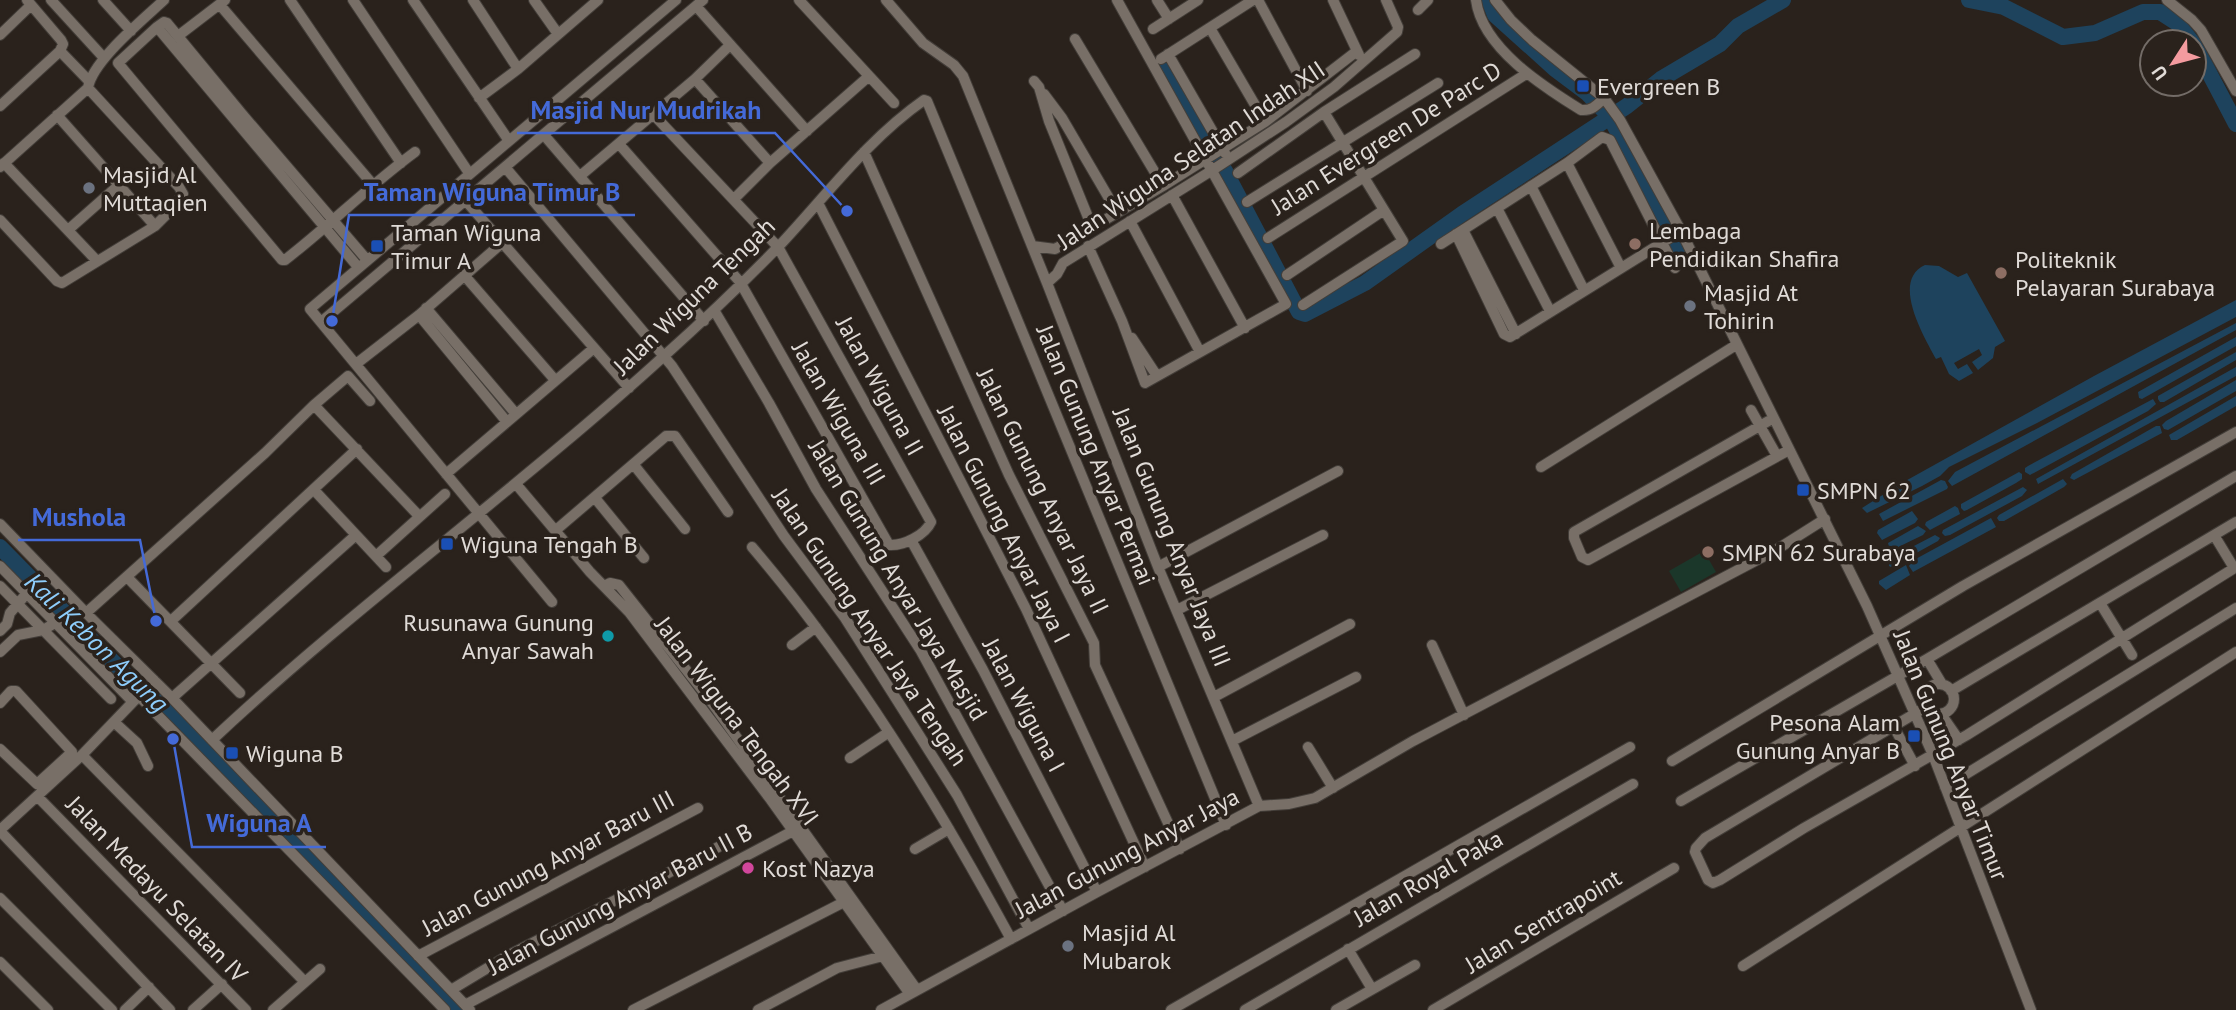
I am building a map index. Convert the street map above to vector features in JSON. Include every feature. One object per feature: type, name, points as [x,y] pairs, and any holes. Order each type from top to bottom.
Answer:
[{"type":"street","points":[[51,0],[104,58]]},
{"type":"street","points":[[103,0],[131,31]]},
{"type":"street","points":[[290,0],[401,163]]},
{"type":"street","points":[[353,0],[469,173]]},
{"type":"street","points":[[413,0],[509,141]]},
{"type":"street","points":[[473,0],[518,69]]},
{"type":"street","points":[[534,0],[558,34]]},
{"type":"street","points":[[480,98],[518,69],[597,0]]},
{"type":"street","points":[[552,602],[311,308],[612,55],[662,5],[676,0]]},
{"type":"street","points":[[799,0],[894,103]]},
{"type":"street","name":"Jalan Gunung Anyar Jaya III","points":[[886,0],[923,43],[954,65],[963,76],[1158,567],[1259,806]]},
{"type":"street","points":[[1088,246],[1122,321],[1145,383],[1285,305],[1117,0]]},
{"type":"street","points":[[1157,0],[1169,19]]},
{"type":"street","points":[[1153,29],[1198,0]]},
{"type":"street","points":[[1227,160],[1164,56],[1253,0]]},
{"type":"street","points":[[1258,0],[1307,91]]},
{"type":"street","points":[[1333,0],[1363,62]]},
{"type":"street","name":"Jalan Wiguna Selatan Indah XII","points":[[1047,283],[1057,274],[1063,263],[1296,115],[1363,62],[1398,30],[1386,0]]},
{"type":"street","points":[[1418,10],[1428,0]]},
{"type":"street","points":[[1476,0],[1484,26],[1526,74],[1581,110],[1587,111],[1599,103]]},
{"type":"street","name":"Jalan Gunung Anyar Timur","points":[[1495,0],[1532,40],[1599,103],[1617,116],[1679,232],[1825,519],[1879,635],[1933,755],[2031,1010]]},
{"type":"street","points":[[2167,0],[2201,30],[2236,91]]},
{"type":"street","points":[[97,261],[2,165],[88,84],[104,58],[162,1]]},
{"type":"street","points":[[0,35],[29,2],[63,44],[60,51],[0,106]]},
{"type":"street","points":[[178,36],[222,3],[374,186]]},
{"type":"street","points":[[321,322],[700,3],[730,46],[807,131]]},
{"type":"street","points":[[160,24],[119,60],[118,65],[282,260],[326,228],[415,152]]},
{"type":"street","points":[[160,24],[178,36],[238,117],[335,220],[367,260]]},
{"type":"street","points":[[160,24],[358,267]]},
{"type":"street","points":[[1210,28],[1265,122]]},
{"type":"street","points":[[1075,39],[1163,186]]},
{"type":"street","points":[[580,176],[730,46]]},
{"type":"street","points":[[0,220],[57,281],[62,283],[155,226],[183,194],[60,51]]},
{"type":"street","name":"Jalan Wiguna Selatan Indah XII","points":[[1032,246],[1055,249],[1163,186],[1265,122],[1357,51]]},
{"type":"street","points":[[1238,173],[1324,112],[1415,54]]},
{"type":"street","points":[[612,55],[622,68]]},
{"type":"street","name":"Jalan Evergreen De Parc D","points":[[1268,237],[1526,74]]},
{"type":"street","points":[[734,199],[770,163],[868,77]]},
{"type":"street","points":[[695,79],[770,163]]},
{"type":"street","points":[[1247,202],[1438,83]]},
{"type":"street","points":[[1092,227],[1037,84],[1062,118],[1117,212]]},
{"type":"street","name":"Jalan Wiguna Tengah","points":[[212,740],[281,678],[516,484],[665,356],[778,247],[864,152],[904,113],[924,100],[927,101]]},
{"type":"street","name":"Jalan Gunung Anyar Permai","points":[[927,101],[1226,825]]},
{"type":"street","points":[[1303,305],[1403,242],[1324,112]]},
{"type":"street","points":[[653,114],[778,247]]},
{"type":"street","points":[[57,115],[155,226]]},
{"type":"street","points":[[544,135],[704,321]]},
{"type":"street","points":[[1441,244],[1567,163],[1602,137],[1611,140],[1675,268]]},
{"type":"street","points":[[619,144],[740,282]]},
{"type":"street","name":"Jalan Gunung Anyar Jaya II","points":[[864,152],[1009,475],[1094,643],[1095,665],[1180,849]]},
{"type":"street","points":[[1567,163],[1621,268]]},
{"type":"street","name":"Jalan Gunung Anyar Jaya Tengah","points":[[506,167],[665,356],[783,536],[845,618],[950,783],[1029,929]]},
{"type":"street","points":[[68,230],[119,186]]},
{"type":"street","points":[[1531,186],[1584,290]]},
{"type":"street","points":[[1172,195],[1245,328]]},
{"type":"street","points":[[466,201],[629,388]]},
{"type":"street","name":"Jalan Gunung Anyar Jaya I","points":[[818,203],[1026,609],[1145,867]]},
{"type":"street","points":[[1497,208],[1550,311]]},
{"type":"street","points":[[1287,275],[1384,210]]},
{"type":"street","points":[[1130,221],[1200,352]]},
{"type":"street","points":[[1460,232],[1513,335],[1679,232]]},
{"type":"street","points":[[356,364],[502,243]]},
{"type":"street","name":"Jalan Wiguna II","points":[[778,247],[931,522],[911,540]]},
{"type":"street","points":[[1055,249],[1063,263]]},
{"type":"street","points":[[464,275],[555,380]]},
{"type":"street","name":"Jalan Wiguna III","points":[[740,282],[890,545],[911,540]]},
{"type":"street","name":"Jalan Gunung Anyar Jaya Masjid","points":[[713,310],[769,403],[816,489],[921,651],[1063,911]]},
{"type":"street","points":[[423,311],[516,414]]},
{"type":"street","points":[[423,311],[507,422]]},
{"type":"street","points":[[1541,467],[1736,345]]},
{"type":"street","points":[[446,474],[594,348]]},
{"type":"street","points":[[86,613],[348,376],[370,401]]},
{"type":"street","points":[[314,405],[419,516]]},
{"type":"street","points":[[1751,410],[1777,456]]},
{"type":"street","points":[[1772,419],[1574,532],[1573,538],[1582,558],[1588,560],[1789,450]]},
{"type":"street","points":[[1671,761],[1879,635],[2236,432]]},
{"type":"street","points":[[556,530],[666,436],[675,436],[728,512]]},
{"type":"street","points":[[171,621],[315,491],[357,449]]},
{"type":"street","points":[[634,465],[685,529]]},
{"type":"street","points":[[1158,567],[1338,471]]},
{"type":"street","points":[[1681,801],[2236,476]]},
{"type":"street","name":"Jalan Wiguna Tengah XVI","points":[[516,484],[629,612],[883,956],[913,992]]},
{"type":"street","points":[[315,491],[386,567]]},
{"type":"street","points":[[376,556],[445,494]]},
{"type":"street","points":[[594,498],[644,558]]},
{"type":"street","name":"Jalan Gunung Anyar Jaya","points":[[881,1010],[1259,806],[1308,800],[1333,788],[1403,747],[1776,550],[1825,519]]},
{"type":"street","points":[[1951,691],[2236,522]]},
{"type":"street","points":[[0,524],[172,698],[468,1008]]},
{"type":"street","points":[[172,698],[356,535]]},
{"type":"street","points":[[1177,610],[1323,535]]},
{"type":"street","points":[[1926,707],[1700,842],[1695,852],[1708,880],[1713,883],[1959,740],[2235,568],[2214,535]]},
{"type":"street","name":"Jalan Wiguna I","points":[[911,540],[983,670],[1097,892]]},
{"type":"street","points":[[752,547],[816,627],[889,732],[950,829],[1011,939]]},
{"type":"street","points":[[0,565],[55,622],[137,698],[445,1010]]},
{"type":"street","points":[[127,577],[240,693]]},
{"type":"street","points":[[604,586],[610,583],[619,585],[710,700],[913,992]]},
{"type":"street","points":[[0,586],[111,699]]},
{"type":"street","points":[[18,635],[4,627],[10,613],[27,593]]},
{"type":"street","points":[[2100,603],[2132,655]]},
{"type":"street","points":[[1945,787],[2236,608]]},
{"type":"street","points":[[0,652],[18,635],[43,630],[55,622]]},
{"type":"street","points":[[1214,697],[1350,624]]},
{"type":"street","points":[[792,645],[816,627]]},
{"type":"street","points":[[1432,645],[1464,715]]},
{"type":"street","points":[[1743,966],[2236,652]]},
{"type":"street","points":[[1927,659],[1942,684],[1951,691],[1954,703],[1947,712],[1930,712],[1924,702],[1926,690],[1942,684]]},
{"type":"street","points":[[1232,741],[1356,677]]},
{"type":"street","points":[[153,681],[82,755],[0,831],[170,1010]]},
{"type":"street","points":[[0,703],[11,691],[16,691],[72,752],[37,784],[0,749]]},
{"type":"street","points":[[1941,714],[1959,740]]},
{"type":"street","points":[[114,722],[137,743],[148,766]]},
{"type":"street","points":[[1894,727],[1915,766]]},
{"type":"street","points":[[850,758],[889,732]]},
{"type":"street","points":[[1308,747],[1333,788]]},
{"type":"street","points":[[1171,1010],[1630,747]]},
{"type":"street","points":[[82,755],[304,981]]},
{"type":"street","name":"Jalan Royal Paka","points":[[1245,1010],[1633,784]]},
{"type":"street","name":"Jalan Medayu Selatan IV","points":[[38,797],[246,1010]]},
{"type":"street","name":"Jalan Gunung Anyar Baru III","points":[[418,956],[698,808]]},
{"type":"street","points":[[915,849],[950,829]]},
{"type":"street","name":"Jalan Gunung Anyar Baru II B","points":[[468,1008],[793,831]]},
{"type":"street","points":[[451,990],[509,955],[728,842]]},
{"type":"street","name":"Jalan Sentrapoint","points":[[1433,1010],[1674,868]]},
{"type":"street","points":[[0,898],[112,1010]]},
{"type":"street","points":[[633,1010],[844,902]]},
{"type":"street","points":[[1348,948],[1366,992]]},
{"type":"street","points":[[758,1010],[837,968],[883,956]]},
{"type":"street","points":[[0,962],[48,1010]]},
{"type":"street","points":[[1336,1010],[1415,965]]},
{"type":"street","points":[[273,1010],[320,969]]},
{"type":"street","points":[[193,1010],[222,984]]},
{"type":"street","points":[[125,1010],[149,987]]},
{"type":"green space","points":[[1704,551],[1716,572],[1681,592],[1669,571]]},
{"type":"water","points":[[1925,265],[1939,266],[1958,277],[1967,273],[2005,341],[1995,347],[1993,358],[1978,370],[1972,362],[1982,355],[1979,349],[1954,363],[1958,369],[1967,364],[1973,373],[1959,381],[1949,374],[1941,357],[1936,359],[1913,310],[1910,283],[1915,273]]},
{"type":"water","points":[[2236,300],[2236,317],[1949,467],[1940,476],[1922,486],[1867,513],[1862,508],[2094,376]]},
{"type":"water","points":[[2236,323],[2236,330],[1952,486],[1948,481],[1955,472]]},
{"type":"water","points":[[2236,337],[2236,346],[2142,399],[2139,398],[2138,392]]},
{"type":"water","points":[[2236,352],[2236,360],[2164,402],[2158,399],[2158,396]]},
{"type":"water","points":[[2236,367],[2236,376],[2038,484],[2036,479]]},
{"type":"water","points":[[2236,380],[2236,391],[2168,430],[2164,429],[2162,425],[2166,421]]},
{"type":"water","points":[[2236,396],[2236,406],[2177,440],[2171,440],[2169,435]]},
{"type":"water","points":[[2153,399],[2156,404],[2148,411],[2030,475],[2025,472],[2028,466]]},
{"type":"water","points":[[2160,426],[2162,433],[2074,480],[2070,478],[2072,474]]},
{"type":"water","points":[[2019,472],[2022,479],[2016,483],[1967,510],[1961,508],[1961,504]]},
{"type":"water","points":[[2063,479],[2067,484],[2064,487],[2004,521],[1997,518],[1999,515]]},
{"type":"water","points":[[1941,480],[1945,481],[1947,489],[1883,521],[1879,514]]},
{"type":"water","points":[[2023,487],[2027,490],[2022,496],[1950,535],[1945,536],[1942,533],[1943,530]]},
{"type":"water","points":[[1955,506],[1960,514],[1930,530],[1925,525],[1926,522]]},
{"type":"water","points":[[1912,511],[1918,519],[1915,523],[1882,540],[1878,530]]},
{"type":"water","points":[[1991,518],[1996,527],[1913,572],[1909,566],[1912,561]]},
{"type":"water","points":[[1918,526],[1926,531],[1923,535],[1890,551],[1888,543]]},
{"type":"water","points":[[1935,535],[1940,538],[1938,541],[1889,566],[1889,559]]},
{"type":"water","points":[[1906,565],[1910,575],[1886,590],[1879,584],[1879,581]]},
{"type":"waterway","points":[[1489,0],[1495,15],[1555,69],[1587,93],[1610,117],[1680,250]]},
{"type":"waterway","points":[[1164,67],[1225,171],[1299,312],[1305,314],[1365,283],[1462,214],[1627,106],[1661,79],[1720,44],[1738,26],[1783,0]]},
{"type":"waterway","points":[[1969,0],[2004,7],[2063,37],[2095,33],[2143,12],[2160,12],[2181,28]]},
{"type":"waterway","points":[[2208,71],[2236,124]]},
{"type":"waterway","name":"Kali Kebon Agung","points":[[0,547],[138,687],[159,702],[456,1010]]},
{"type":"place","name":"Evergreen B","points":[[1583,86]]},
{"type":"place","name":"Masjid Al Muttaqien","points":[[89,188]]},
{"type":"place","name":"Masjid Nur Mudrikah","points":[[847,211]]},
{"type":"place","name":"Lembaga Pendidikan Shafira","points":[[1635,244]]},
{"type":"place","name":"Taman Wiguna Timur A","points":[[377,246]]},
{"type":"place","name":"Politeknik Pelayaran Surabaya","points":[[2001,273]]},
{"type":"place","name":"Masjid At Tohirin","points":[[1690,306]]},
{"type":"place","name":"Taman Wiguna Timur B","points":[[332,321]]},
{"type":"place","name":"SMPN 62","points":[[1803,490]]},
{"type":"place","name":"Wiguna Tengah B","points":[[447,544]]},
{"type":"place","name":"SMPN 62 Surabaya","points":[[1708,552]]},
{"type":"place","name":"Mushola","points":[[156,621]]},
{"type":"place","name":"Rusunawa Gunung Anyar Sawah","points":[[608,636]]},
{"type":"place","name":"Pesona Alam Gunung Anyar B","points":[[1914,736]]},
{"type":"place","name":"Wiguna A","points":[[173,739]]},
{"type":"place","name":"Wiguna B","points":[[232,753]]},
{"type":"place","name":"Kost Nazya","points":[[748,868]]},
{"type":"place","name":"Masjid Al Mubarok","points":[[1068,946]]}]
